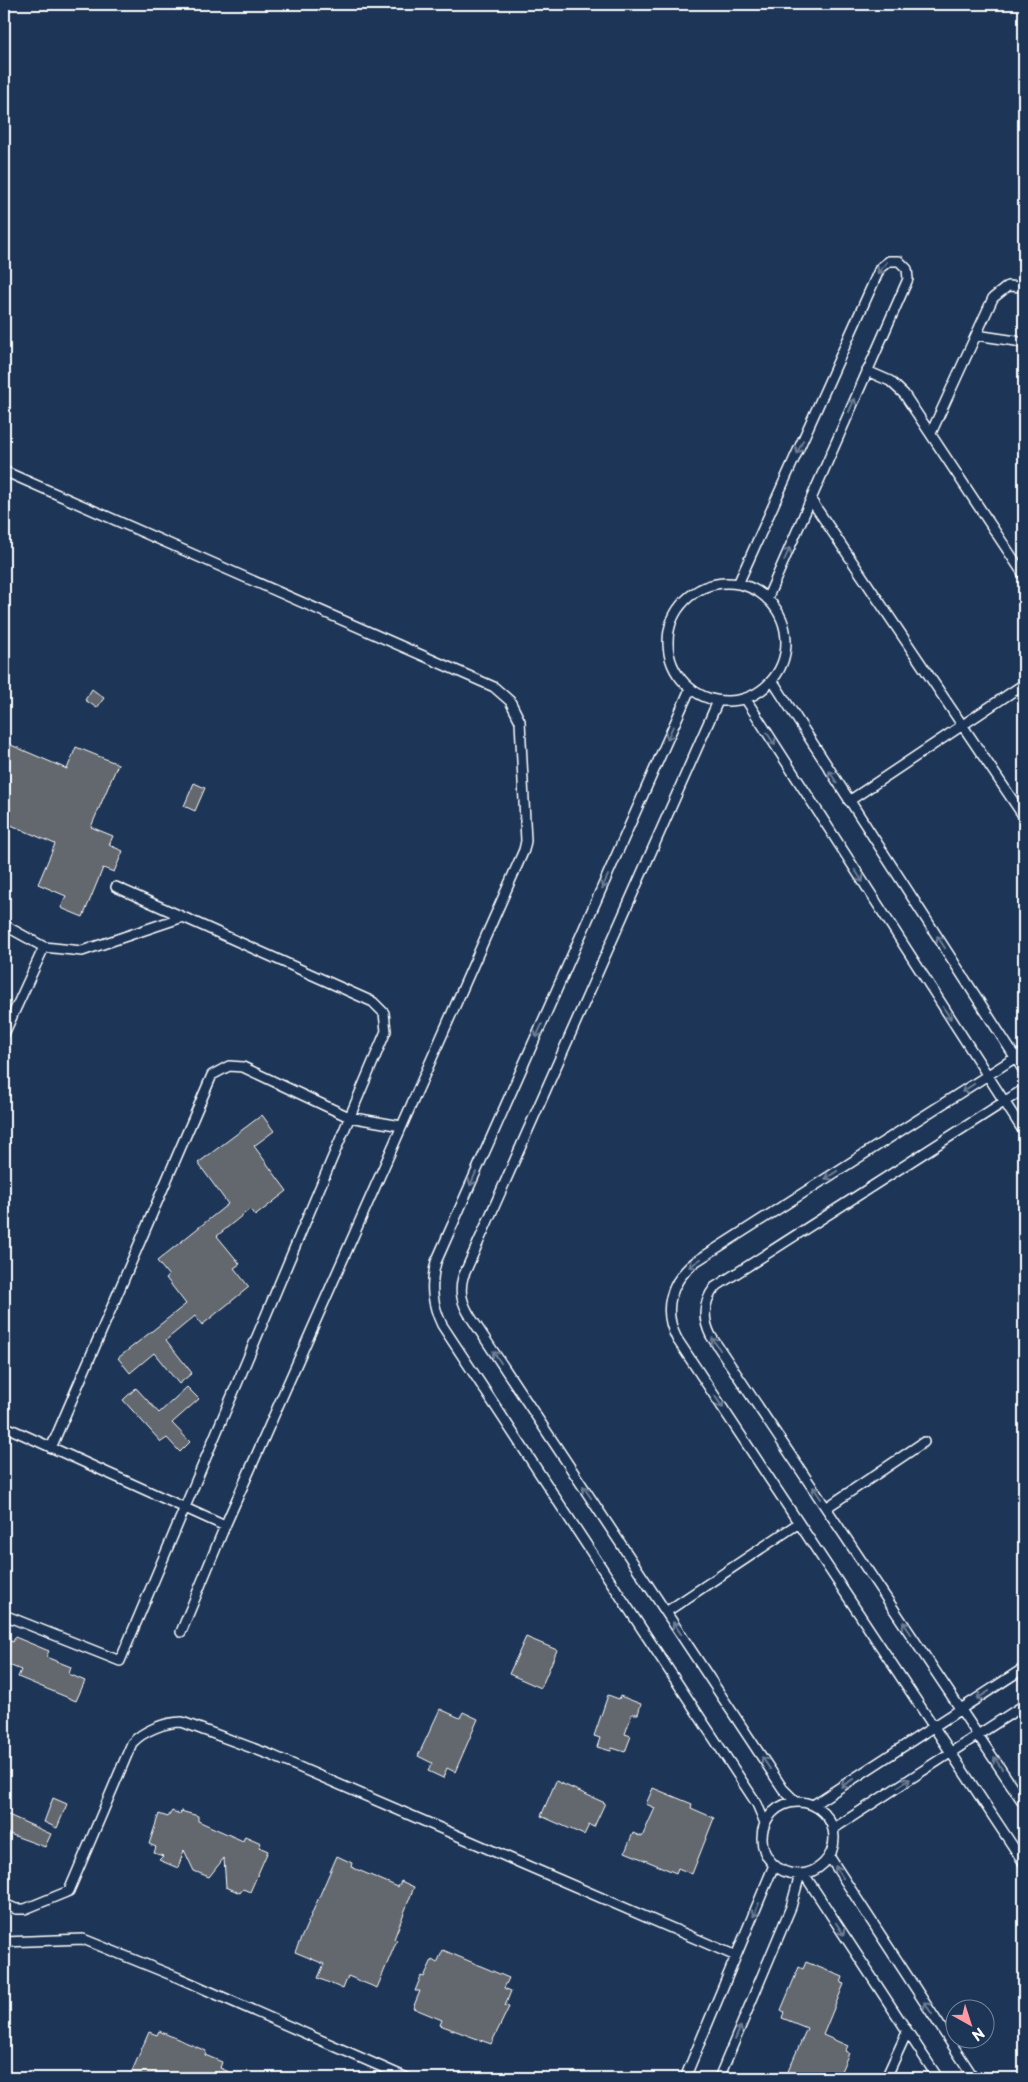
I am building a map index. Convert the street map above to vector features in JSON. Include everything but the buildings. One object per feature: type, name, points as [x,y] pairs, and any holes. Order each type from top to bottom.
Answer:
[{"type":"lane","points":[[738,584],[880,268],[888,261],[899,261],[907,268],[908,279],[767,599]]},
{"type":"lane","points":[[930,433],[996,294],[1008,286],[1024,287]]},
{"type":"lane","points":[[976,335],[1024,344]]},
{"type":"lane","points":[[867,371],[881,376],[897,387],[930,433],[1024,575]]},
{"type":"lane","points":[[4,471],[494,687],[510,701],[520,721],[526,841],[225,1526],[181,1632]]},
{"type":"lane","points":[[811,500],[964,724],[1024,817]]},
{"type":"lane","points":[[716,584],[738,584],[749,587],[767,599],[780,617],[786,638],[783,661],[772,680],[759,691],[745,698],[718,701],[703,697],[690,689],[678,676],[670,662],[668,640],[673,618],[686,599],[700,590],[716,584]]},
{"type":"lane","points":[[772,680],[1024,1071]]},
{"type":"lane","points":[[849,800],[1024,684]]},
{"type":"lane","points":[[690,689],[436,1262],[432,1290],[436,1314],[442,1326],[757,1804],[765,1823]]},
{"type":"lane","points":[[745,698],[1024,1132]]},
{"type":"lane","points":[[718,701],[461,1284],[462,1299],[470,1316],[783,1789],[796,1802]]},
{"type":"lane","points":[[4,1615],[120,1661],[386,1031],[384,1013],[373,1002],[116,887]]},
{"type":"lane","points":[[4,925],[44,947],[82,951],[184,917]]},
{"type":"lane","points":[[4,1034],[44,947]]},
{"type":"lane","points":[[1024,1052],[695,1262],[675,1284],[669,1312],[677,1339],[1024,1863]]},
{"type":"lane","points":[[51,1448],[212,1075],[229,1066],[243,1067],[349,1117],[402,1126]]},
{"type":"lane","points":[[1024,1089],[715,1287],[706,1302],[704,1320],[711,1336],[979,1734],[1024,1804]]},
{"type":"lane","points":[[4,1426],[225,1526]]},
{"type":"lane","points":[[826,1508],[924,1442]]},
{"type":"lane","points":[[666,1612],[799,1523]]},
{"type":"lane","points":[[813,1805],[1024,1668]]},
{"type":"lane","points":[[833,1829],[1024,1705]]},
{"type":"lane","points":[[4,1904],[16,1909],[26,1909],[68,1891],[132,1743],[142,1734],[171,1723],[182,1722],[271,1755],[736,1956]]},
{"type":"lane","points":[[796,1802],[813,1805],[822,1811],[833,1829],[834,1838],[829,1856],[819,1868],[802,1874],[789,1874],[774,1865],[765,1854],[762,1844],[762,1833],[765,1823],[778,1808],[796,1802]]},
{"type":"lane","points":[[829,1856],[974,2078]]},
{"type":"lane","points":[[685,2078],[774,1865]]},
{"type":"lane","points":[[802,1874],[938,2078]]},
{"type":"lane","points":[[719,2078],[791,1907],[802,1874]]},
{"type":"lane","points":[[4,1942],[83,1938],[406,2078]]},
{"type":"lane","points":[[886,2078],[907,2032]]}]
